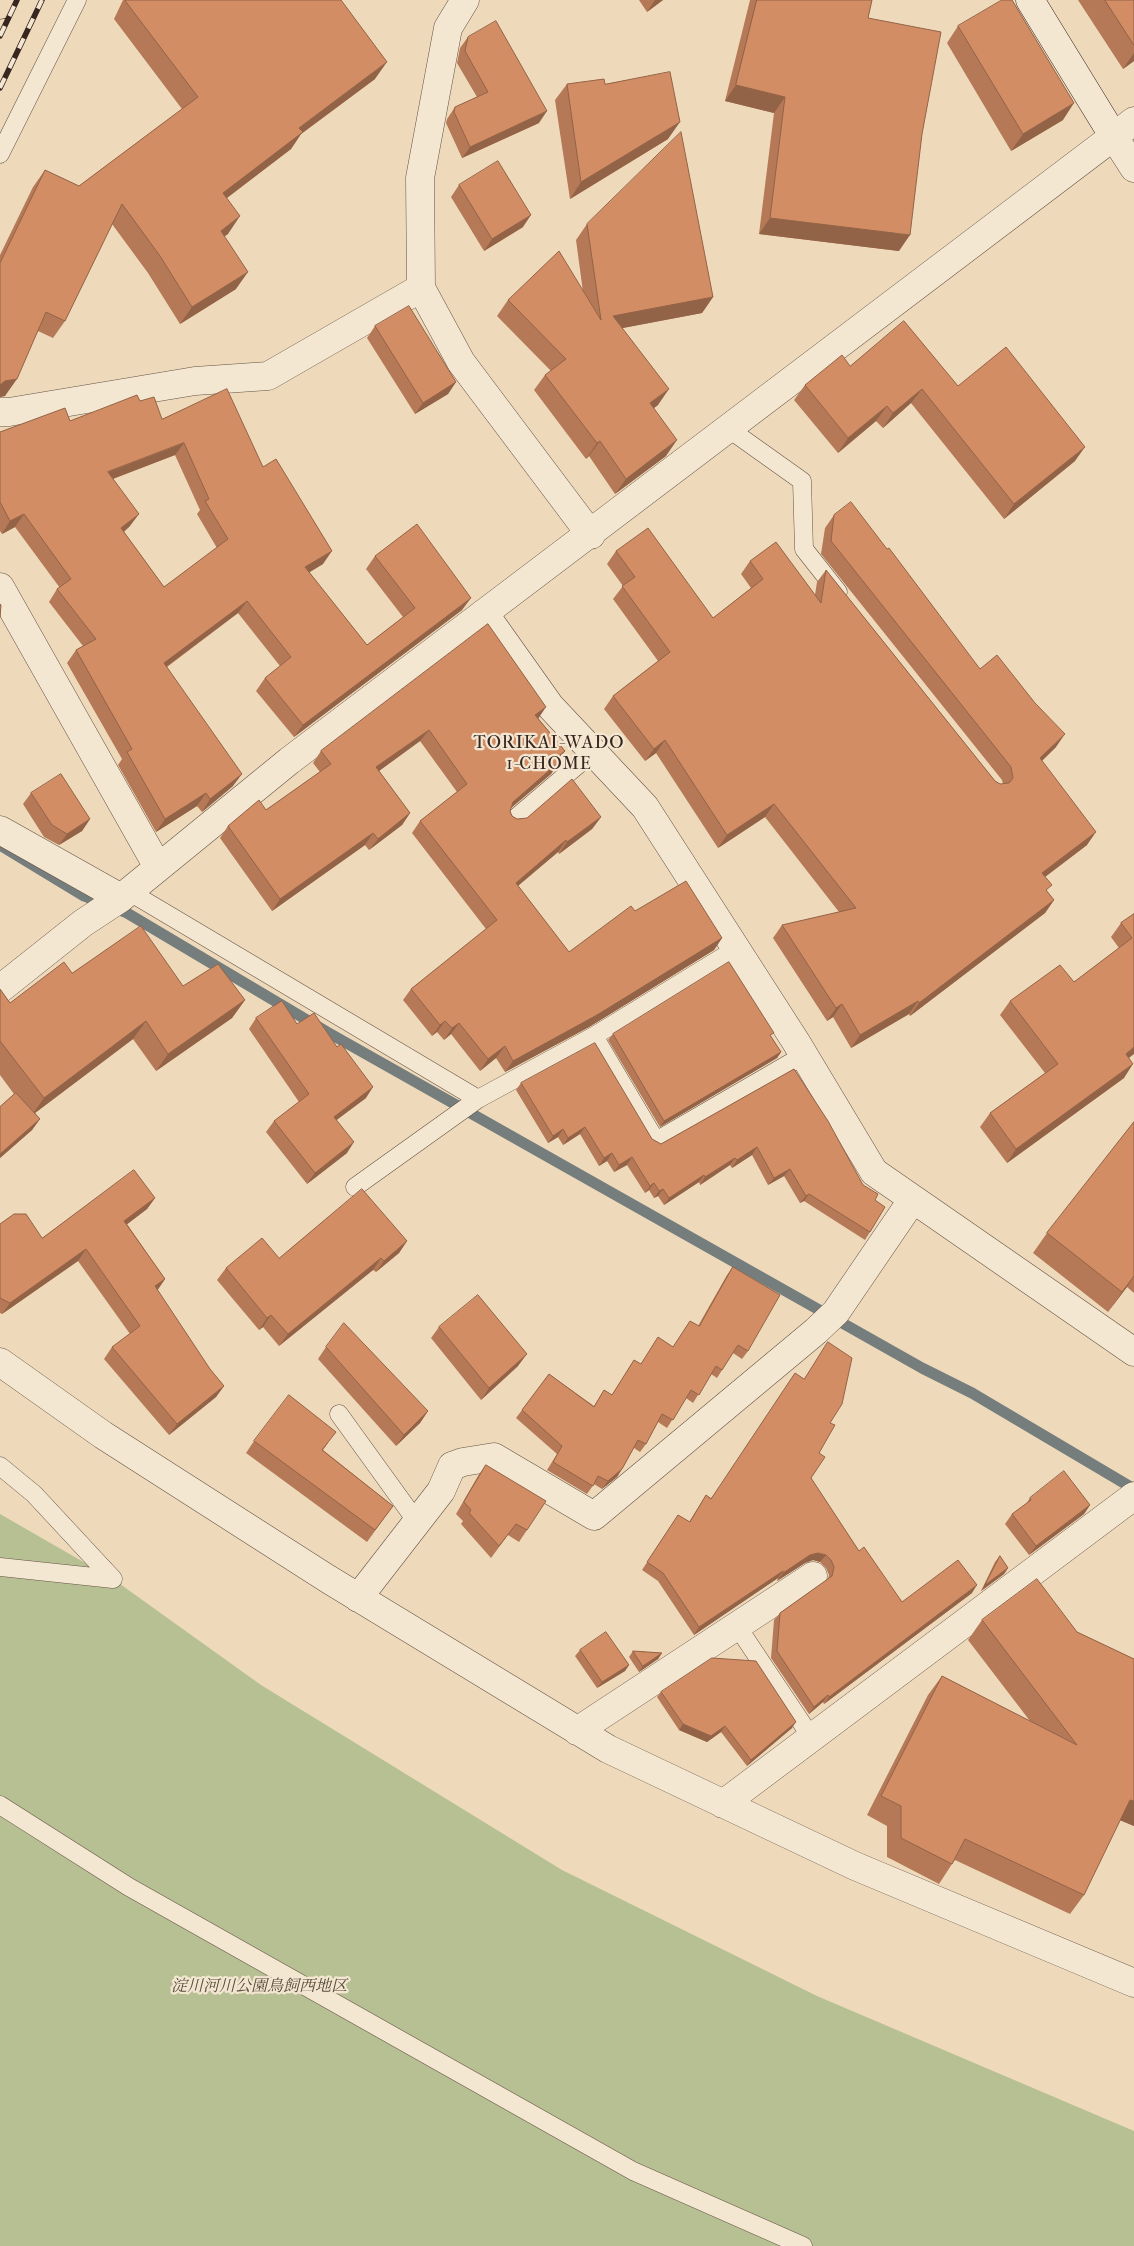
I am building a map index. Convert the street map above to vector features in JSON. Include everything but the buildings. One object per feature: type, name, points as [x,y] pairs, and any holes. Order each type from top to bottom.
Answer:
[{"type":"main road","points":[[0,5],[3,0]]},
{"type":"street","points":[[465,0],[448,28],[420,178],[422,288],[461,362],[591,535]]},
{"type":"street","points":[[1030,0],[1124,129],[1134,168]]},
{"type":"street","points":[[0,989],[83,923],[124,894],[289,761],[591,535],[1124,129]]},
{"type":"street","points":[[0,412],[194,381],[268,376],[422,288]]},
{"type":"street","points":[[0,587],[158,867]]},
{"type":"street","points":[[484,614],[550,706],[645,807],[804,1054],[874,1172],[1134,1352]]},
{"type":"street","points":[[0,830],[124,894]]},
{"type":"street","points":[[358,1598],[441,1491],[452,1466],[463,1462],[494,1457],[594,1516],[816,1331],[836,1312],[913,1198]]},
{"type":"street","points":[[0,1362],[103,1435],[358,1598],[608,1749],[855,1866],[1134,1983]]},
{"type":"street","points":[[723,1804],[1134,1496]]},
{"type":"street","points":[[577,1731],[813,1576]]},
{"type":"lane","points":[[0,154],[77,0]]},
{"type":"lane","points":[[729,430],[802,481],[804,550],[845,602]]},
{"type":"lane","points":[[512,821],[593,752]]},
{"type":"lane","points":[[124,894],[478,1099]]},
{"type":"lane","points":[[355,1187],[478,1099],[594,1036],[736,949]]},
{"type":"lane","points":[[594,1036],[656,1141],[804,1054]]},
{"type":"lane","points":[[338,1414],[418,1522]]},
{"type":"lane","points":[[0,1466],[34,1494],[113,1579],[0,1567]]},
{"type":"lane","points":[[737,1626],[811,1737]]},
{"type":"lane","points":[[0,1805],[129,1887],[633,2171],[803,2246]]},
{"type":"green space","name":"淀川河川公園鳥飼西地区","points":[[0,1514],[113,1579],[261,1685],[562,1870],[817,1996],[1134,2131],[1134,2246],[0,2246]]},
{"type":"waterway","points":[[0,845],[84,896],[127,913],[327,1032],[922,1368],[972,1393],[1134,1489]]},
{"type":"railway","points":[[0,36],[17,0]]},
{"type":"railway","points":[[0,88],[42,0]]},
{"type":"district","name":"TORIKAI-WADO 1-CHOME","points":[[549,754]]}]
